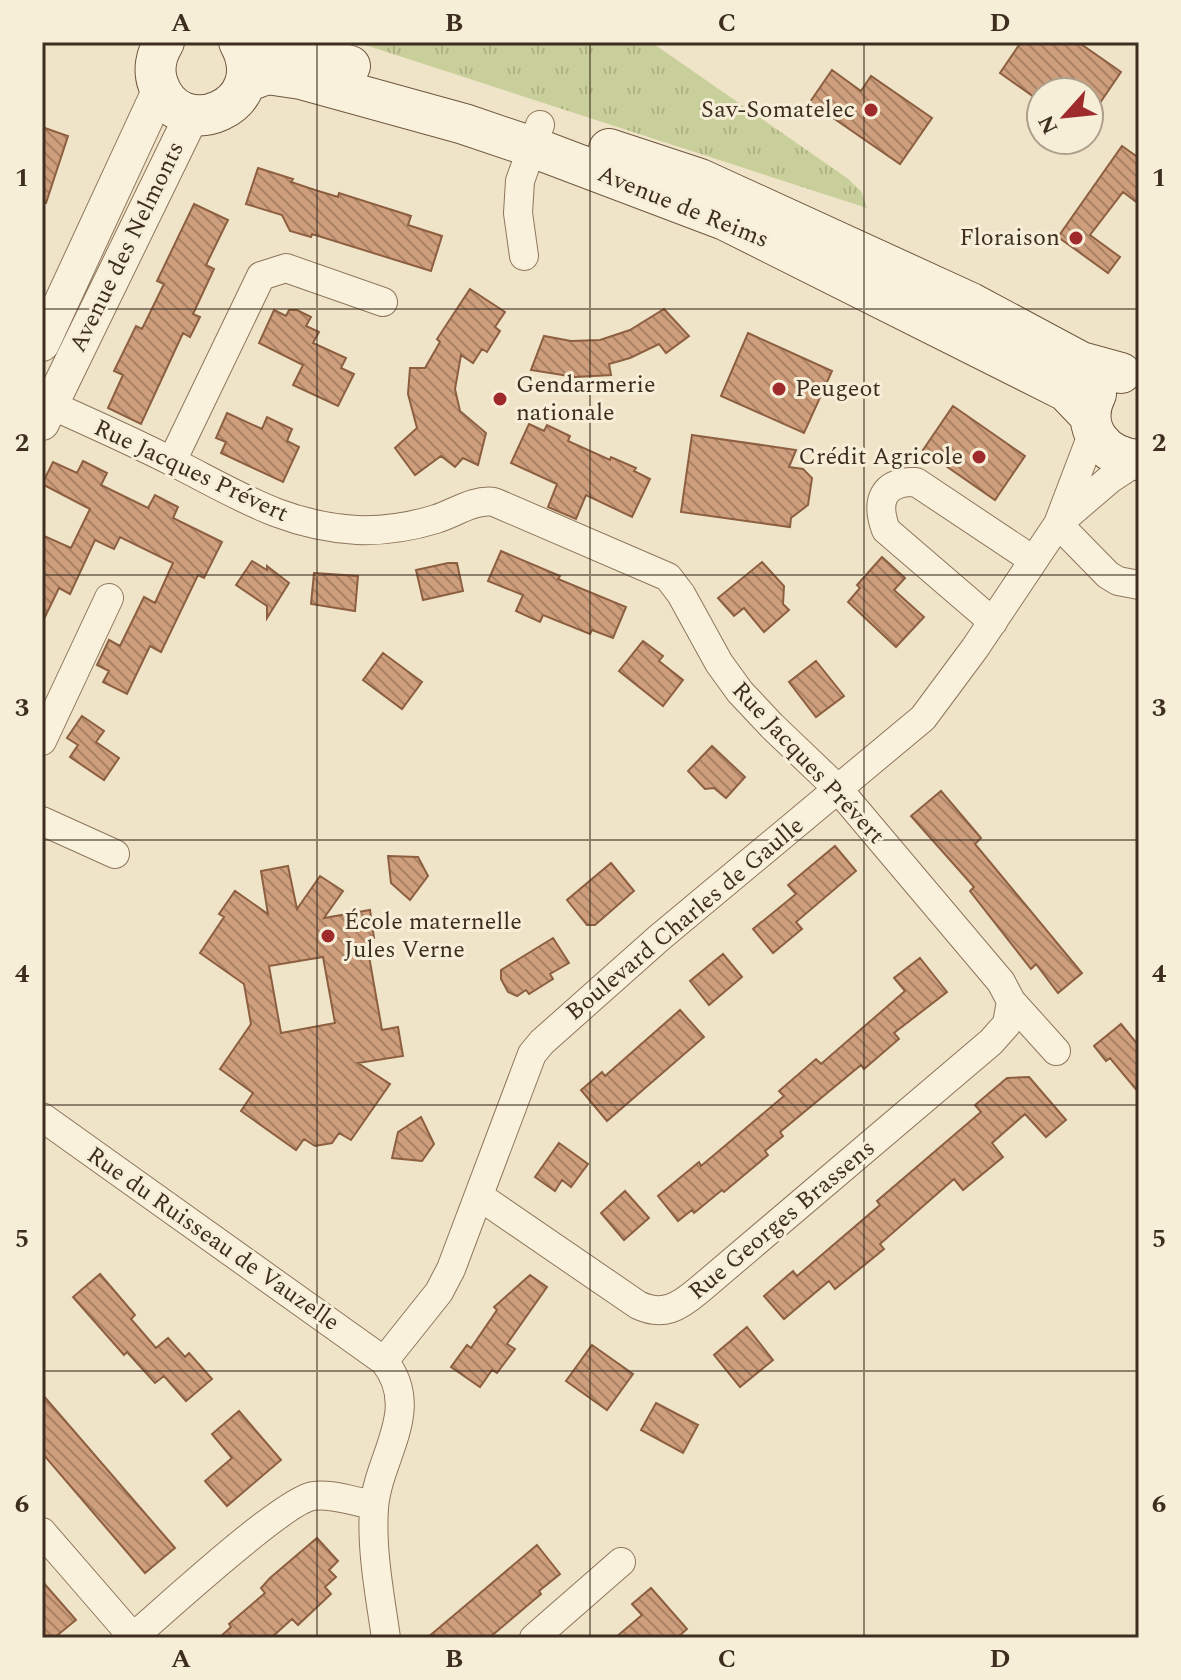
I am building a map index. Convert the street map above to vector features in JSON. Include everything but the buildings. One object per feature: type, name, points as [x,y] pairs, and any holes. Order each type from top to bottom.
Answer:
[{"type":"main road","points":[[157,59],[168,101],[192,115],[204,116],[228,107],[239,96],[246,82],[248,68],[239,42]]},
{"type":"main road","name":"Avenue de Reims","points":[[271,42],[491,108],[536,136],[725,220],[1066,391],[1091,424],[1100,444],[1111,454],[1139,460]]},
{"type":"main road","name":"Avenue de Reims","points":[[246,82],[267,74],[301,79],[464,124],[536,136],[700,179],[971,303],[1081,362],[1130,372]]},
{"type":"main road","name":"Avenue de Reims","points":[[1091,424],[1092,402],[1098,389],[1108,379],[1130,372]]},
{"type":"street","name":"Avenue des Nelmonts","points":[[42,344],[157,59]]},
{"type":"street","name":"Avenue des Nelmonts","points":[[45,409],[192,115]]},
{"type":"street","points":[[524,256],[518,213],[520,181],[536,136]]},
{"type":"street","points":[[172,461],[261,276],[286,268],[383,302]]},
{"type":"street","name":"Rue Jacques Prévert","points":[[45,409],[172,461],[275,514],[328,527],[398,529],[439,518],[478,502],[494,502],[660,572],[681,594],[710,648],[740,692],[838,789],[1001,982],[1011,1001],[1056,1051]]},
{"type":"street","name":"Boulevard Charles de Gaulle","points":[[1058,524],[1091,424]]},
{"type":"street","name":"Boulevard Charles de Gaulle","points":[[384,1361],[444,1283],[463,1242],[524,1071],[542,1042],[659,938],[923,718],[993,622],[1058,524],[1110,479],[1139,460]]},
{"type":"street","points":[[993,622],[886,530],[879,513],[884,494],[900,481],[916,482],[1033,560]]},
{"type":"street","points":[[1058,524],[1108,575],[1118,581],[1139,585]]},
{"type":"street","points":[[42,741],[109,598]]},
{"type":"street","points":[[42,821],[115,854]]},
{"type":"street","name":"Rue Georges Brassens","points":[[479,1196],[638,1305],[659,1312],[674,1309],[991,1042],[1007,1024],[1011,1001]]},
{"type":"street","name":"Rue du Ruisseau de Vauzelle","points":[[42,1117],[384,1361]]},
{"type":"street","points":[[384,1361],[397,1380],[401,1403],[374,1505],[374,1542],[386,1638]]},
{"type":"street","points":[[42,1532],[133,1638],[299,1500],[323,1496],[374,1505]]},
{"type":"street","points":[[534,1638],[621,1562]]},
{"type":"green space","points":[[356,42],[651,42],[847,178],[861,191],[867,208]]},
{"type":"place","name":"Sav-Somatelec","points":[[871,110]]},
{"type":"place","name":"Floraison","points":[[1076,238]]},
{"type":"place","name":"Peugeot","points":[[779,389]]},
{"type":"place","name":"Gendarmerie nationale","points":[[500,399]]},
{"type":"place","name":"Crédit Agricole","points":[[979,457]]},
{"type":"place","name":"École maternelle Jules Verne","points":[[328,936]]}]
